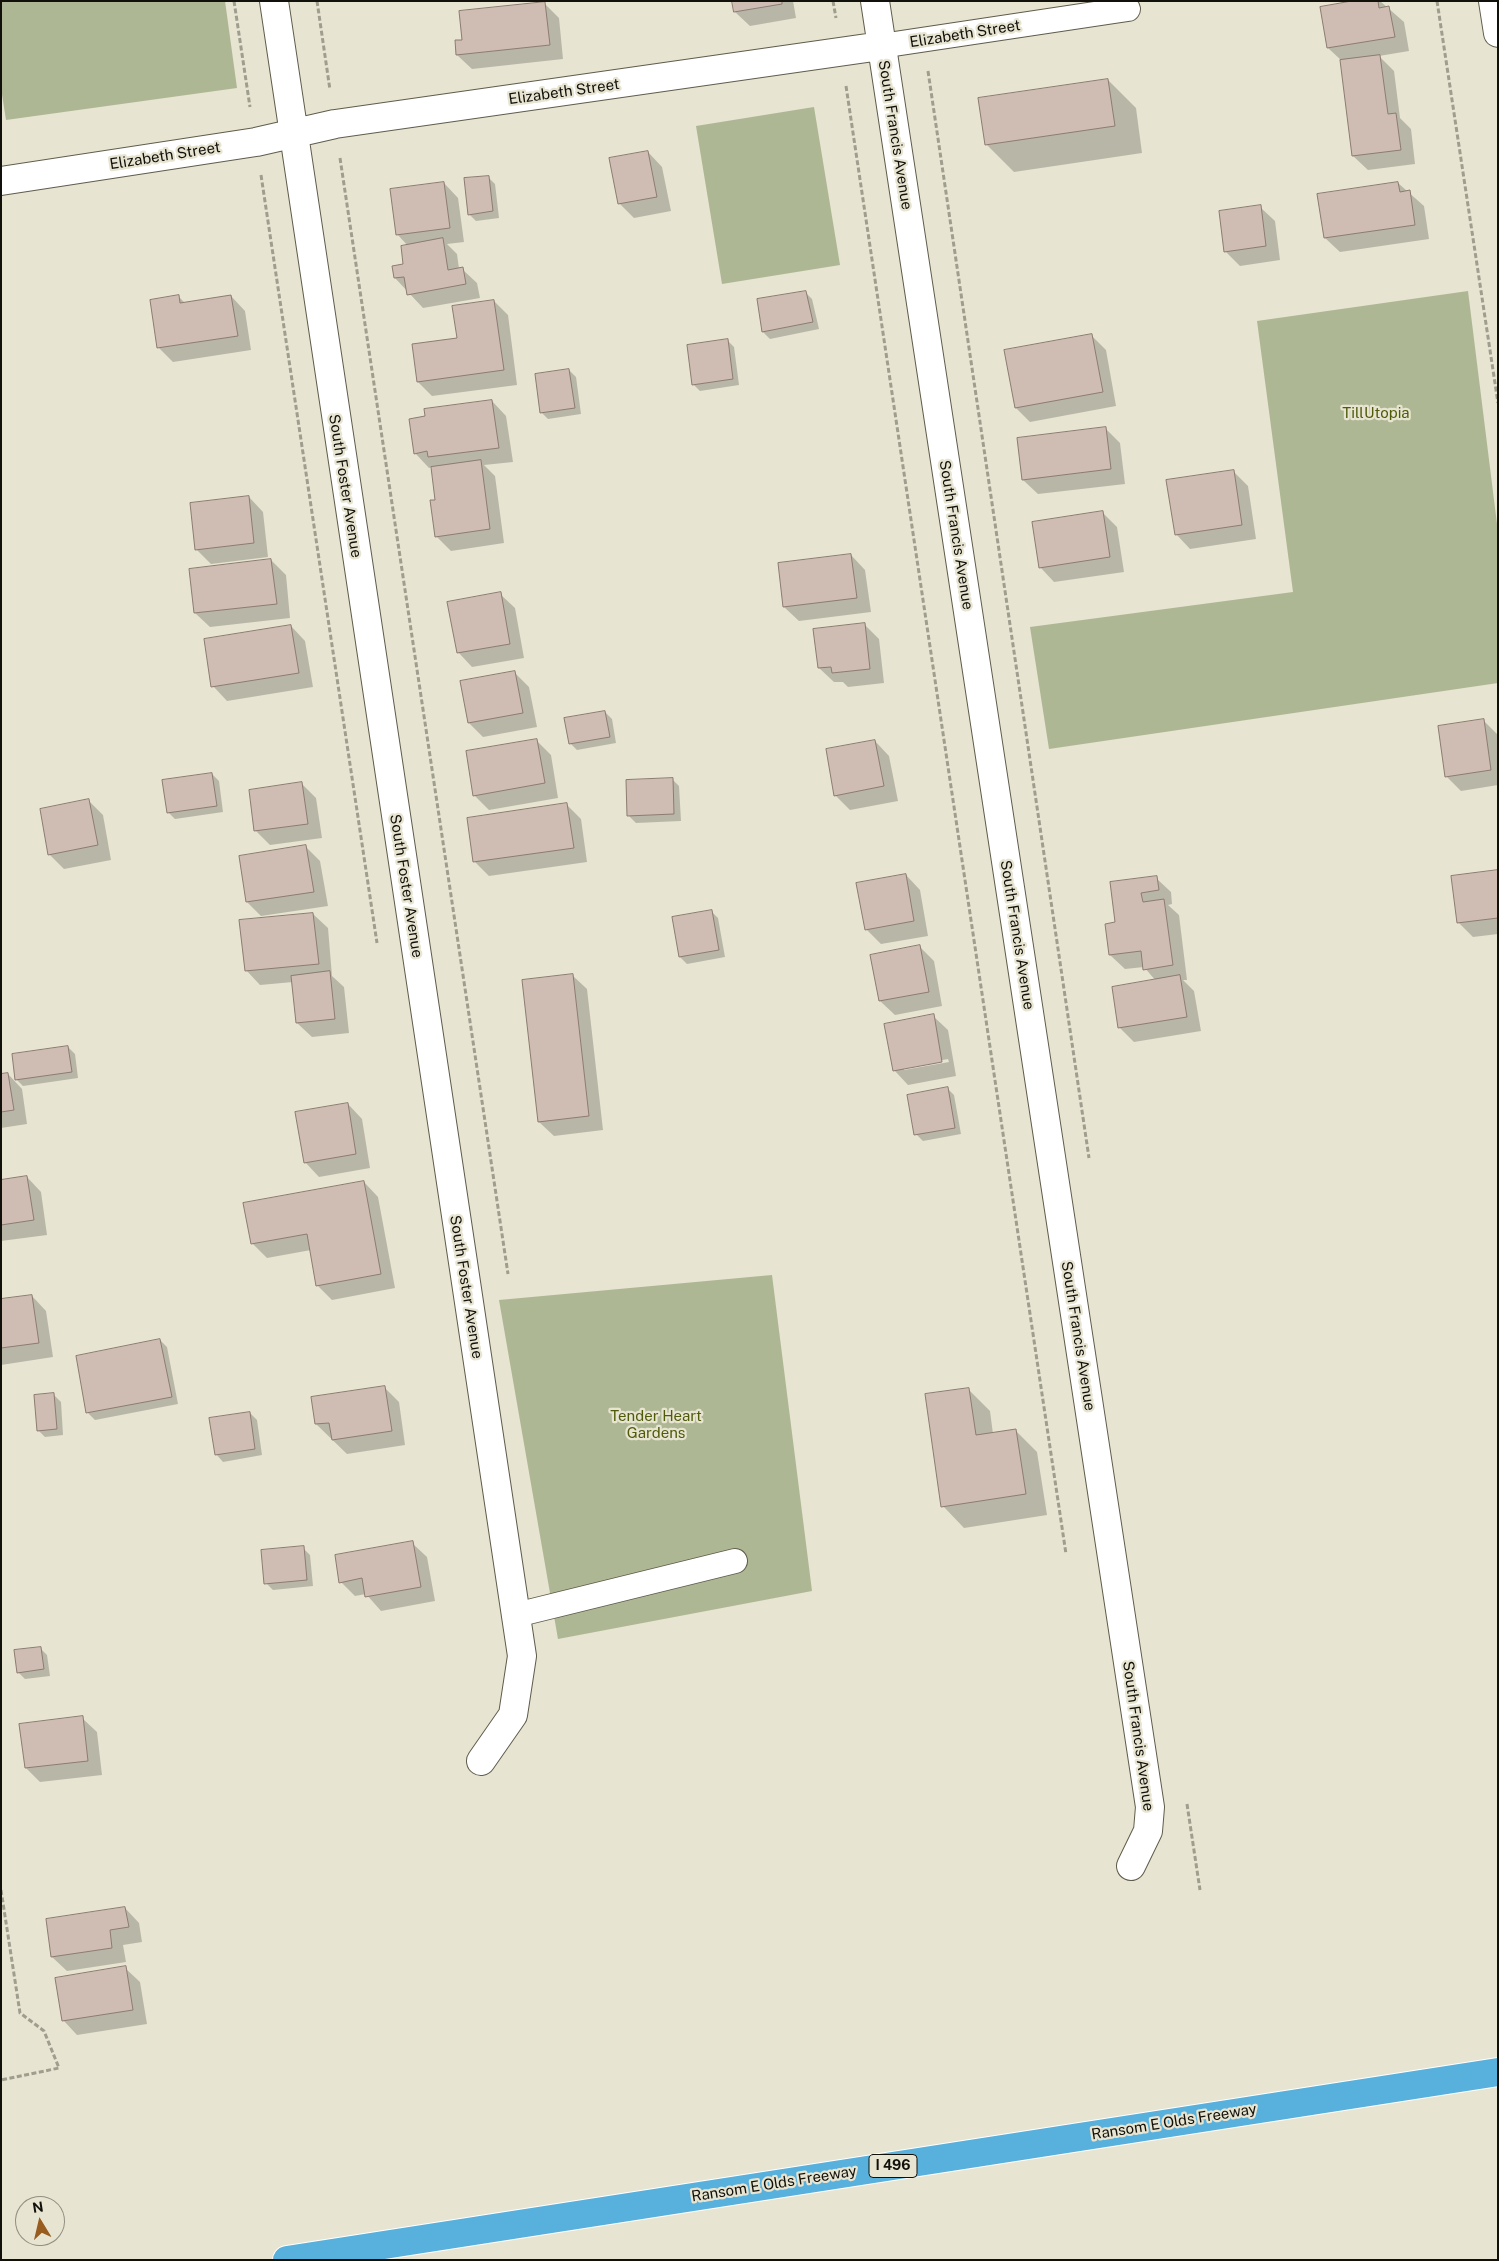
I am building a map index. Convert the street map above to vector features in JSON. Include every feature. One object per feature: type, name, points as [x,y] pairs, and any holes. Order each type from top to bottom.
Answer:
[{"type":"highway","name":"Ransom E Olds Freeway","points":[[287,2260],[1498,2072]]},
{"type":"street","name":"South Foster Avenue","points":[[274,1],[292,134],[522,1656],[513,1714],[481,1762]]},
{"type":"street","name":"South Francis Avenue","points":[[875,1],[1150,1807],[1148,1832],[1131,1866]]},
{"type":"street","points":[[1493,1],[1498,33]]},
{"type":"street","name":"Elizabeth Street","points":[[1,181],[256,142],[335,124],[881,46]]},
{"type":"lane","name":"Elizabeth Street","points":[[881,46],[1128,9]]},
{"type":"lane","points":[[516,1615],[735,1561]]},
{"type":"path","points":[[234,1],[378,948]]},
{"type":"path","points":[[317,1],[508,1274]]},
{"type":"path","points":[[833,1],[1066,1554]]},
{"type":"path","points":[[1437,1],[1498,403]]},
{"type":"path","points":[[923,40],[1090,1165]]},
{"type":"path","points":[[1187,1802],[1200,1890]]},
{"type":"path","points":[[1,1890],[20,2014],[44,2031],[59,2068],[1,2080]]},
{"type":"green space","points":[[1,1],[225,1],[237,88],[6,120],[1,88]]},
{"type":"green space","points":[[814,107],[840,265],[722,284],[696,126]]},
{"type":"green space","name":"TillUtopia","points":[[1468,291],[1498,532],[1498,683],[1049,749],[1030,627],[1293,592],[1257,321]]},
{"type":"green space","name":"Tender Heart Gardens","points":[[772,1275],[812,1591],[558,1639],[499,1300]]},
{"type":"building","points":[[732,1],[782,1],[782,4],[734,12]]},
{"type":"building","points":[[1352,1],[1378,1],[1379,8],[1389,6],[1395,37],[1327,48],[1320,7]]},
{"type":"building","points":[[545,2],[550,45],[456,55],[455,40],[462,40],[459,11]]},
{"type":"building","points":[[1380,55],[1388,114],[1396,113],[1401,150],[1352,156],[1340,60]]},
{"type":"building","points":[[1108,79],[1115,126],[985,145],[978,98]]},
{"type":"building","points":[[648,151],[657,197],[618,204],[609,158]]},
{"type":"building","points":[[489,176],[493,211],[468,215],[464,178]]},
{"type":"building","points":[[444,182],[450,228],[396,235],[390,189]]},
{"type":"building","points":[[1398,182],[1400,192],[1410,190],[1415,225],[1324,238],[1317,194]]},
{"type":"building","points":[[1261,205],[1266,246],[1224,252],[1219,211]]},
{"type":"building","points":[[443,238],[448,270],[463,267],[466,284],[407,295],[404,277],[394,278],[392,266],[403,264],[401,246]]},
{"type":"building","points":[[806,291],[813,322],[762,332],[757,299]]},
{"type":"building","points":[[179,295],[180,303],[231,295],[238,336],[157,348],[150,300]]},
{"type":"building","points":[[494,300],[504,370],[417,382],[412,344],[457,338],[452,306]]},
{"type":"building","points":[[1092,334],[1103,392],[1015,408],[1004,350]]},
{"type":"building","points":[[728,339],[733,379],[692,385],[687,345]]},
{"type":"building","points":[[569,369],[575,408],[540,413],[535,374]]},
{"type":"building","points":[[492,400],[499,448],[428,457],[427,451],[414,454],[409,419],[425,416],[424,409]]},
{"type":"building","points":[[1106,427],[1111,469],[1022,480],[1017,438]]},
{"type":"building","points":[[481,460],[490,529],[435,537],[430,500],[435,500],[431,467]]},
{"type":"building","points":[[1234,470],[1242,525],[1175,535],[1166,480]]},
{"type":"building","points":[[249,496],[254,543],[195,550],[190,503]]},
{"type":"building","points":[[1103,511],[1110,557],[1039,568],[1032,522]]},
{"type":"building","points":[[851,554],[857,598],[783,607],[778,563]]},
{"type":"building","points":[[271,559],[277,604],[194,613],[189,569]]},
{"type":"building","points":[[501,592],[510,644],[457,653],[447,602]]},
{"type":"building","points":[[865,623],[870,669],[832,673],[831,667],[818,668],[813,629]]},
{"type":"building","points":[[291,625],[299,673],[211,687],[204,639]]},
{"type":"building","points":[[515,671],[523,713],[468,723],[460,681]]},
{"type":"building","points":[[605,711],[610,737],[569,744],[564,718]]},
{"type":"building","points":[[1484,719],[1491,770],[1445,777],[1438,726]]},
{"type":"building","points":[[537,739],[545,783],[473,796],[466,751]]},
{"type":"building","points":[[875,740],[884,786],[834,796],[826,749]]},
{"type":"building","points":[[212,773],[217,806],[167,813],[162,780]]},
{"type":"building","points":[[673,778],[674,814],[627,816],[626,780]]},
{"type":"building","points":[[302,782],[308,824],[254,831],[249,790]]},
{"type":"building","points":[[89,799],[98,845],[48,855],[40,809]]},
{"type":"building","points":[[567,803],[574,848],[473,862],[467,818]]},
{"type":"building","points":[[306,845],[314,892],[246,902],[239,856]]},
{"type":"building","points":[[1498,870],[1498,918],[1457,923],[1451,876]]},
{"type":"building","points":[[906,874],[914,921],[865,930],[856,883]]},
{"type":"building","points":[[1157,876],[1159,890],[1141,893],[1143,902],[1164,899],[1173,965],[1143,970],[1141,951],[1109,955],[1105,924],[1115,922],[1110,882]]},
{"type":"building","points":[[712,910],[719,950],[679,957],[672,917]]},
{"type":"building","points":[[313,913],[319,964],[245,971],[239,920]]},
{"type":"building","points":[[920,945],[929,992],[879,1001],[870,955]]},
{"type":"building","points":[[330,971],[335,1019],[296,1023],[291,976]]},
{"type":"building","points":[[573,974],[589,1116],[538,1122],[522,980]]},
{"type":"building","points":[[1180,975],[1187,1017],[1118,1028],[1112,987]]},
{"type":"building","points":[[934,1014],[942,1062],[893,1071],[884,1024]]},
{"type":"building","points":[[68,1046],[72,1072],[15,1080],[12,1054]]},
{"type":"building","points":[[8,1073],[14,1110],[1,1112],[1,1074]]},
{"type":"building","points":[[948,1087],[955,1128],[914,1135],[907,1095]]},
{"type":"building","points":[[348,1103],[356,1154],[304,1163],[295,1112]]},
{"type":"building","points":[[27,1176],[34,1220],[1,1225],[1,1180]]},
{"type":"building","points":[[364,1181],[381,1274],[316,1286],[307,1234],[251,1244],[243,1203]]},
{"type":"building","points":[[32,1295],[39,1343],[1,1348],[1,1299]]},
{"type":"building","points":[[160,1339],[172,1397],[86,1413],[76,1356]]},
{"type":"building","points":[[385,1386],[392,1431],[332,1440],[329,1423],[315,1424],[311,1397]]},
{"type":"building","points":[[969,1388],[976,1435],[1016,1429],[1026,1494],[941,1507],[925,1394]]},
{"type":"building","points":[[54,1393],[57,1429],[37,1431],[34,1395]]},
{"type":"building","points":[[250,1412],[255,1449],[215,1455],[209,1418]]},
{"type":"building","points":[[413,1541],[421,1587],[365,1597],[362,1578],[339,1583],[335,1555]]},
{"type":"building","points":[[304,1546],[307,1580],[264,1584],[261,1550]]},
{"type":"building","points":[[41,1647],[44,1669],[17,1673],[14,1650]]},
{"type":"building","points":[[83,1716],[88,1761],[25,1768],[19,1724]]},
{"type":"building","points":[[125,1907],[129,1927],[110,1930],[112,1948],[51,1957],[46,1919]]},
{"type":"building","points":[[126,1966],[133,2010],[62,2021],[55,1978]]}]
